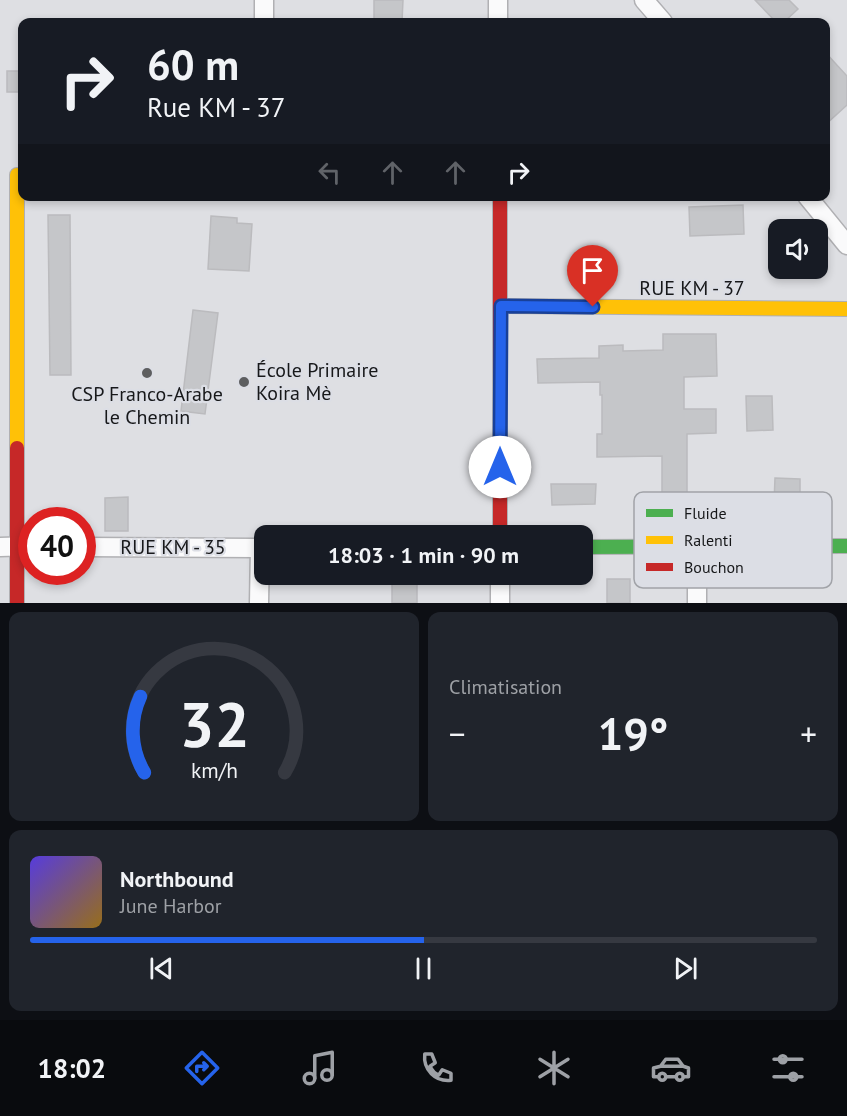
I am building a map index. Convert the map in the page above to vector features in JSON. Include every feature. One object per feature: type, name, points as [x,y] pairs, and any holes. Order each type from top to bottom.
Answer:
[{"type":"street","points":[[264,0],[264,18]]},
{"type":"street","points":[[498,0],[498,18]]},
{"type":"street","points":[[644,0],[660,18]]},
{"type":"street","points":[[13,175],[17,603]]},
{"type":"street","points":[[500,201],[500,525]]},
{"type":"street","points":[[811,201],[847,245]]},
{"type":"street","name":"RUE KM - 37","points":[[501,306],[847,309]]},
{"type":"street","name":"RUE KM - 35","points":[[96,547],[254,548]]},
{"type":"street","points":[[593,547],[634,547]]},
{"type":"street","points":[[259,603],[260,585]]},
{"type":"street","points":[[500,585],[500,603]]},
{"type":"building","points":[[374,0],[403,0],[402,18],[374,18]]},
{"type":"building","points":[[755,0],[789,0],[798,9],[788,18],[772,18]]},
{"type":"building","points":[[830,57],[847,76],[847,105],[830,120]]},
{"type":"building","points":[[7,71],[18,71],[18,92],[7,92]]},
{"type":"building","points":[[743,205],[744,234],[690,236],[689,207]]},
{"type":"building","points":[[48,215],[70,215],[71,375],[50,375]]},
{"type":"building","points":[[211,216],[237,218],[237,223],[252,224],[249,271],[208,269]]},
{"type":"building","points":[[193,310],[218,313],[205,414],[181,411]]},
{"type":"building","points":[[663,334],[716,334],[717,376],[684,377],[684,409],[716,409],[716,433],[687,434],[687,492],[662,492],[662,456],[597,457],[597,434],[602,434],[600,382],[538,383],[537,359],[599,358],[599,346],[623,345],[623,351],[663,350]]},
{"type":"building","points":[[746,396],[772,396],[773,430],[747,431]]},
{"type":"building","points":[[775,478],[800,479],[800,492],[774,492]]},
{"type":"building","points":[[551,484],[596,484],[595,504],[552,505]]},
{"type":"building","points":[[128,497],[128,531],[105,531],[105,498]]},
{"type":"building","points":[[607,579],[630,579],[630,603],[607,603]]},
{"type":"building","points":[[392,585],[417,585],[417,603],[392,603]]},
{"type":"traffic: fast","points":[[832,546],[847,546]]},
{"type":"traffic: fast","points":[[593,547],[634,547]]},
{"type":"traffic: slow","points":[[17,175],[17,448]]},
{"type":"traffic: slow","points":[[501,306],[847,309]]},
{"type":"traffic: jam","points":[[500,201],[500,525]]},
{"type":"traffic: jam","points":[[17,448],[17,603]]},
{"type":"place","name":"CSP Franco-Arabe le Chemin","points":[[147,373]]},
{"type":"place","name":"École Primaire Koira Mè","points":[[244,382]]},
{"type":"route","points":[[500,467],[501,306],[593,307]]}]
